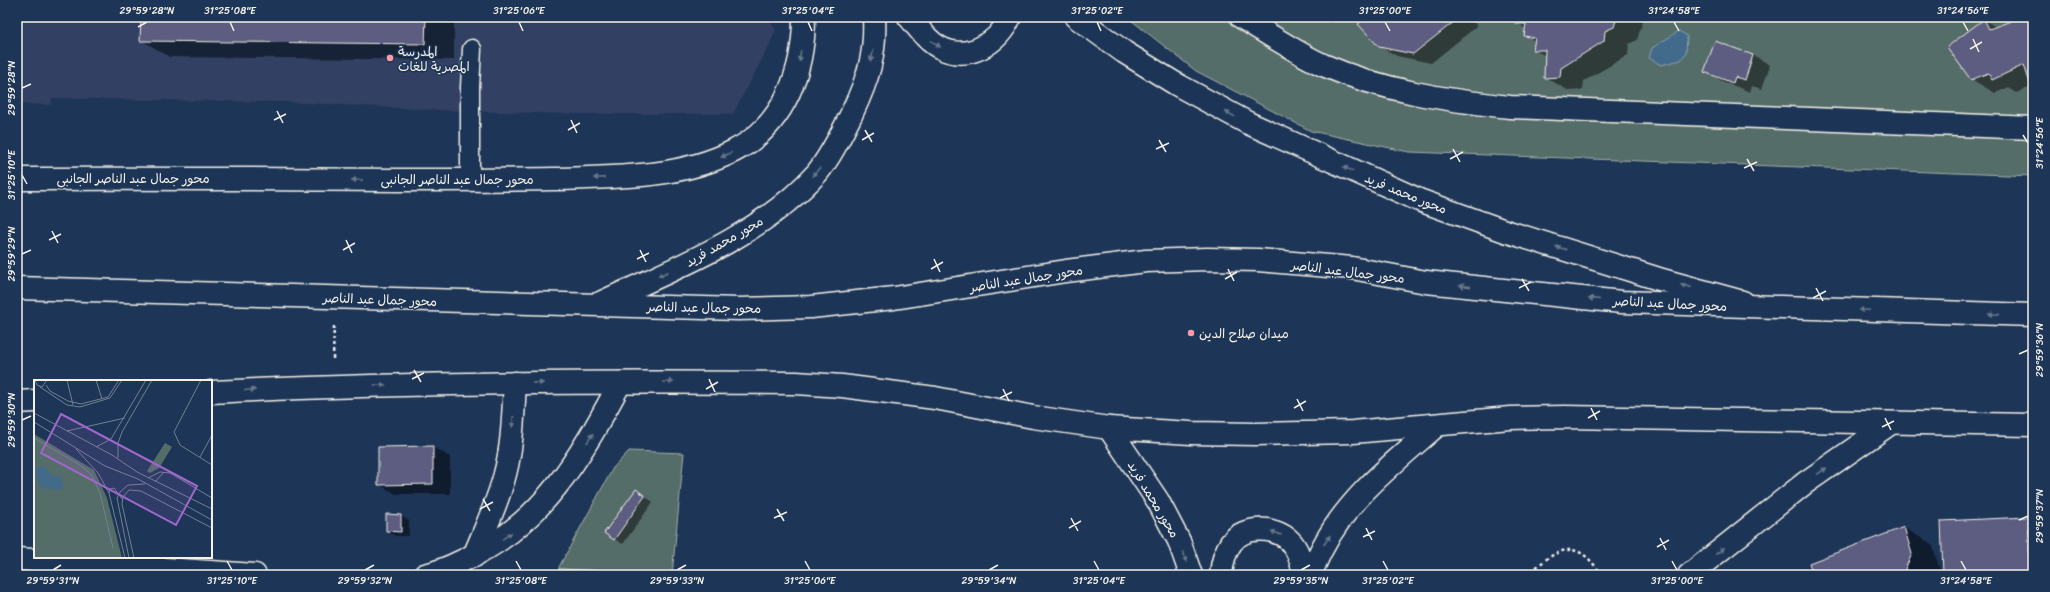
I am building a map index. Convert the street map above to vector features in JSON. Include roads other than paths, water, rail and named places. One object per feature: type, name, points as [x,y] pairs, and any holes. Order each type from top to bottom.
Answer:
[{"type":"main road","name":"محور جمال عبد الناصر الجانبى","points":[[17,179],[470,180],[626,177],[670,172],[705,164],[736,150],[758,135],[776,116],[790,94],[798,69],[804,17]]},
{"type":"main road","name":"محور محمد فريد","points":[[598,304],[698,258],[750,229],[788,199],[817,172],[842,133],[864,86],[875,43],[874,17]]},
{"type":"main road","points":[[909,17],[940,47],[951,51],[963,52],[975,51],[992,41],[1006,26],[1010,17]]},
{"type":"main road","name":"محور محمد فريد","points":[[1076,17],[1124,52],[1176,84],[1248,123],[1419,200],[1505,231],[1659,279],[1764,308]]},
{"type":"main road","points":[[1242,17],[1322,64],[1371,82],[1406,92],[1460,102],[1510,107],[2033,128]]},
{"type":"main road","name":"محور جمال عبد الناصر","points":[[17,288],[738,309],[811,307],[894,298],[1066,271],[1146,261],[1207,259],[1258,260],[1352,268],[1426,282],[1615,301],[1764,308],[2033,315]]},
{"type":"main road","points":[[212,392],[333,386],[516,383],[796,382],[842,386],[936,398],[1033,417],[1109,428],[1191,433],[1256,434],[1353,432],[1510,418],[1566,417],[2033,426]]},
{"type":"main road","points":[[474,556],[497,501],[506,474],[511,443],[516,383]]},
{"type":"main road","points":[[425,575],[435,573],[474,556],[506,537],[525,522],[566,474],[591,437],[620,383]]},
{"type":"main road","points":[[17,402],[34,401]]},
{"type":"main road","points":[[1689,575],[1805,484],[1891,423]]},
{"type":"main road","points":[[1310,575],[1323,546],[1349,508],[1386,469],[1437,425]]},
{"type":"main road","name":"محور محمد فريد","points":[[1109,428],[1158,501],[1179,541],[1191,575]]},
{"type":"main road","points":[[1221,575],[1226,552],[1232,541],[1255,529],[1267,530],[1279,534],[1290,541],[1297,552],[1304,575]]},
{"type":"main road","points":[[17,559],[255,575]]},
{"type":"lane","points":[[470,180],[470,87],[472,49]]},
{"type":"place","name":"المدرسة المصرية للغات","points":[[390,58]]},
{"type":"place","name":"ميدان صلاح الدين","points":[[1191,333]]}]
